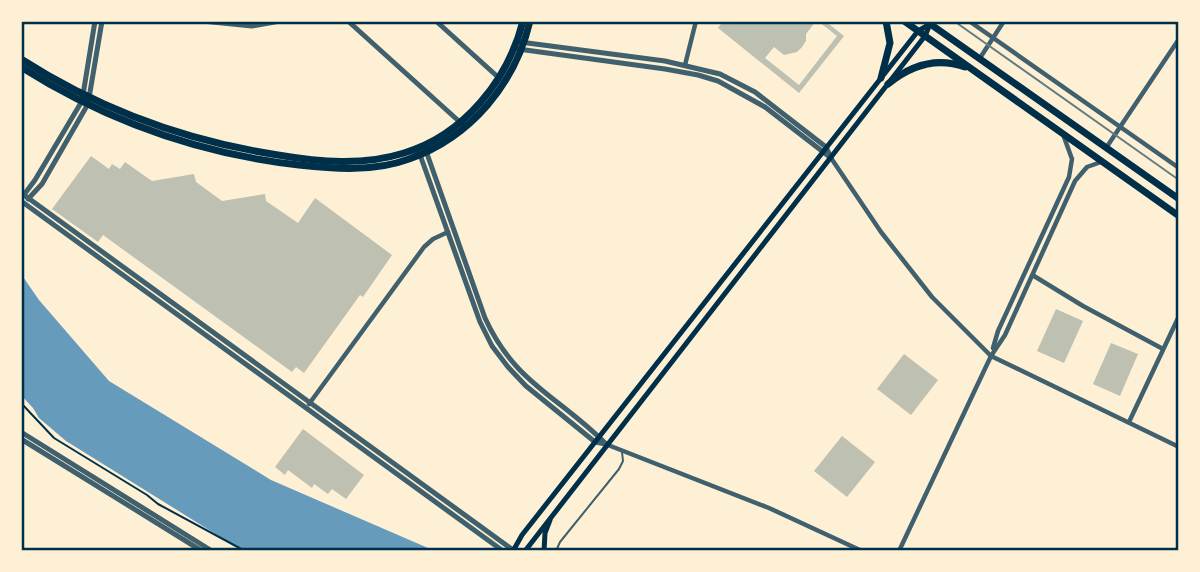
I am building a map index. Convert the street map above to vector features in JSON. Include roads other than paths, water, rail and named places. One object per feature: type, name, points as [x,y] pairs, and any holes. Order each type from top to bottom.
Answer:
[{"type":"highway","points":[[519,45],[523,21]]},
{"type":"highway","points":[[21,67],[138,126],[174,139],[249,158],[348,169],[388,164],[422,150],[486,107],[530,21]]},
{"type":"highway","points":[[881,78],[890,43],[886,21]]},
{"type":"highway","points":[[904,21],[1179,216]]},
{"type":"highway","points":[[928,22],[1179,199]]},
{"type":"highway","points":[[21,59],[86,99]]},
{"type":"highway","points":[[888,84],[911,68],[934,63],[961,66],[974,71]]},
{"type":"main road","points":[[514,551],[522,535],[597,439],[918,31],[928,22]]},
{"type":"main road","points":[[525,551],[925,36],[928,22]]},
{"type":"main road","points":[[544,551],[545,533],[555,510]]},
{"type":"street","points":[[86,99],[95,21]]},
{"type":"street","points":[[102,21],[86,99],[23,198],[514,551]]},
{"type":"street","points":[[202,21],[252,26],[280,21]]},
{"type":"street","points":[[348,21],[462,125]]},
{"type":"street","points":[[436,21],[501,80]]},
{"type":"street","points":[[685,65],[696,21]]},
{"type":"street","points":[[969,21],[1179,168]]},
{"type":"street","points":[[980,59],[1004,21]]},
{"type":"street","points":[[1106,148],[1179,39]]},
{"type":"street","points":[[519,45],[685,65],[720,74],[755,92],[824,150],[881,232],[932,297],[991,356],[1179,447]]},
{"type":"street","points":[[519,45],[669,69],[718,81],[765,107],[824,150]]},
{"type":"street","points":[[991,356],[998,331],[1069,177],[1072,159],[1062,134]]},
{"type":"street","points":[[422,150],[480,322],[499,357],[537,397],[607,444],[769,508],[862,551]]},
{"type":"street","points":[[422,150],[485,318],[498,343],[529,381],[597,439]]},
{"type":"street","points":[[899,551],[991,356],[1005,335],[1075,181],[1087,167],[1101,162]]},
{"type":"street","points":[[308,405],[424,247],[448,232]]},
{"type":"street","points":[[1034,276],[1083,306],[1164,349]]},
{"type":"street","points":[[1129,422],[1179,316]]},
{"type":"street","points":[[308,405],[503,551]]},
{"type":"street","points":[[21,432],[212,551]]},
{"type":"street","points":[[21,439],[202,551]]},
{"type":"lane","points":[[556,551],[560,542],[619,469],[623,461],[622,451]]},
{"type":"water","points":[[21,274],[39,300],[109,381],[271,480],[435,551],[248,551],[230,543],[66,441],[39,418],[21,395]]},
{"type":"tram line","points":[[954,21],[1179,180]]}]
